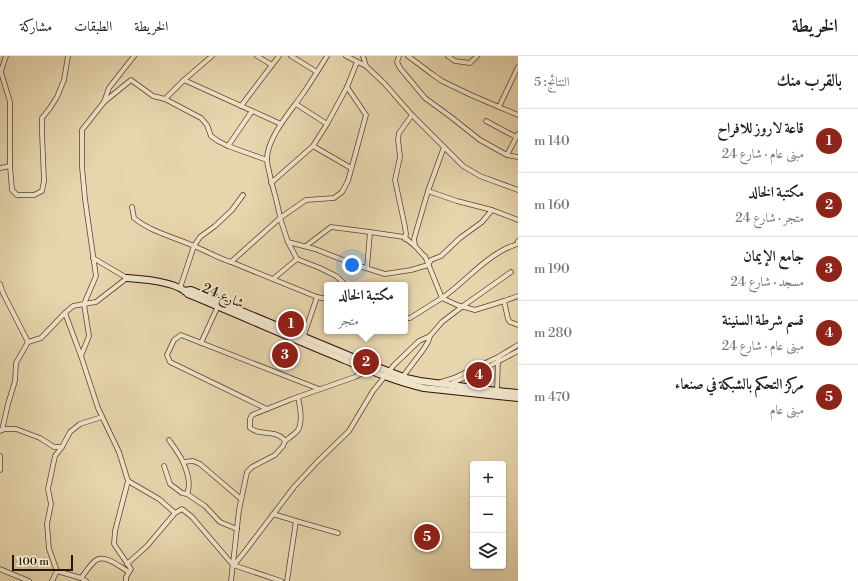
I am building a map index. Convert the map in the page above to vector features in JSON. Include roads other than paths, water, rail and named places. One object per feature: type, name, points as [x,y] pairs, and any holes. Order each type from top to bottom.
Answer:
[{"type":"street","points":[[6,56],[1,73],[10,102],[10,166],[12,190],[17,195],[34,195],[42,190],[44,181],[42,118],[57,97],[64,80],[68,56]]},
{"type":"street","points":[[104,102],[109,88],[134,56]]},
{"type":"street","points":[[165,98],[212,56]]},
{"type":"street","points":[[257,56],[272,65]]},
{"type":"street","points":[[242,106],[279,56]]},
{"type":"street","points":[[291,56],[317,72]]},
{"type":"street","points":[[327,56],[296,104],[281,124],[271,143],[267,160],[280,218],[288,242],[297,259],[336,276],[343,282]]},
{"type":"street","points":[[346,56],[366,66],[463,166],[480,176],[518,190]]},
{"type":"street","points":[[363,56],[366,66]]},
{"type":"street","points":[[398,56],[397,62],[400,68],[425,98],[480,140],[507,155],[518,157]]},
{"type":"street","points":[[408,56],[442,81],[518,115]]},
{"type":"street","points":[[448,56],[455,61],[470,63],[477,56]]},
{"type":"street","points":[[271,183],[313,146],[348,87],[357,62]]},
{"type":"street","points":[[499,107],[518,67]]},
{"type":"street","points":[[81,356],[89,336],[84,304],[96,276],[84,193],[82,130],[104,102],[131,80],[153,96],[165,98],[204,120],[211,136],[218,141],[267,160]]},
{"type":"street","points":[[184,80],[281,124]]},
{"type":"street","points":[[231,262],[280,218],[306,200],[334,198],[342,192],[348,181],[366,115],[348,87]]},
{"type":"street","points":[[296,104],[327,124]]},
{"type":"street","points":[[228,146],[252,111]]},
{"type":"street","points":[[405,238],[405,227],[395,180],[400,157],[398,139],[399,134],[412,115]]},
{"type":"street","points":[[486,121],[517,135],[507,155]]},
{"type":"street","points":[[313,146],[351,168]]},
{"type":"street","points":[[415,246],[414,238],[428,191],[444,147]]},
{"type":"street","points":[[0,168],[10,166]]},
{"type":"street","points":[[428,191],[457,201],[492,210],[518,220]]},
{"type":"street","points":[[93,258],[128,278],[169,284],[183,289],[194,246],[200,237],[232,210],[243,195]]},
{"type":"street","points":[[132,207],[134,218],[153,230],[225,260],[324,298]]},
{"type":"street","points":[[288,242],[306,246],[384,274],[411,270],[428,265],[431,260],[441,256],[460,238],[482,222],[492,210]]},
{"type":"street","points":[[306,246],[331,227],[404,237],[431,260]]},
{"type":"street","points":[[367,268],[370,232]]},
{"type":"street","points":[[408,318],[442,298],[498,253],[518,243]]},
{"type":"street","points":[[425,256],[442,298],[457,305],[475,310],[518,296]]},
{"type":"street","points":[[273,279],[297,259]]},
{"type":"street","points":[[401,379],[423,350],[430,336],[442,322],[511,272]]},
{"type":"street","points":[[1,431],[15,381],[16,363],[28,342],[41,338],[65,312],[73,306],[96,302],[128,278]]},
{"type":"street","points":[[0,284],[3,293],[28,342]]},
{"type":"street","name":"شارع 24","points":[[183,289],[188,294],[424,388],[432,389],[459,381],[497,391],[518,393]]},
{"type":"street","name":"شارع 24","points":[[183,289],[191,290],[302,339]]},
{"type":"street","points":[[302,339],[317,296]]},
{"type":"street","points":[[504,301],[508,319],[510,322],[518,325]]},
{"type":"street","points":[[201,343],[218,306]]},
{"type":"street","points":[[65,312],[98,408],[119,452],[128,482],[115,531],[114,544],[131,569],[126,577],[126,581]]},
{"type":"street","points":[[266,409],[170,362],[167,355],[174,340],[181,334],[319,389]]},
{"type":"street","points":[[233,565],[294,487],[349,431],[373,391],[387,373],[419,341],[430,336]]},
{"type":"street","points":[[438,383],[459,381],[498,359],[518,345]]},
{"type":"street","points":[[498,359],[518,351]]},
{"type":"street","points":[[497,391],[498,359]]},
{"type":"street","points":[[285,441],[278,434],[257,432],[250,428],[250,419],[252,415],[319,389],[355,377],[370,367]]},
{"type":"street","name":"شارع 24","points":[[401,379],[450,384],[459,381],[518,398]]},
{"type":"street","points":[[432,389],[450,384]]},
{"type":"street","points":[[231,581],[238,510],[247,472],[275,456],[285,441],[296,433],[300,416],[298,397]]},
{"type":"street","points":[[52,581],[57,571],[49,549],[47,524],[51,504],[48,489],[56,456],[70,432],[80,424],[102,417]]},
{"type":"street","points":[[1,431],[4,429],[16,429],[40,438],[54,447],[62,447]]},
{"type":"street","points":[[169,440],[183,462],[188,478],[188,494]]},
{"type":"street","points":[[0,456],[0,470]]},
{"type":"street","points":[[183,462],[193,461],[200,464],[241,499]]},
{"type":"street","points":[[164,466],[170,484],[182,493],[188,494],[205,506],[220,522],[237,529]]},
{"type":"street","points":[[128,482],[159,499],[175,513]]},
{"type":"street","points":[[127,564],[147,546],[175,513],[182,509],[192,517],[233,565],[281,581]]},
{"type":"street","points":[[273,514],[338,533]]},
{"type":"street","points":[[287,581],[296,521]]},
{"type":"street","points":[[81,578],[96,560],[102,557],[129,572]]},
{"type":"street","points":[[0,569],[29,581]]},
{"type":"street","points":[[57,571],[81,578],[86,581]]},
{"type":"place","name":"قاعة لاروز للافراح","points":[[291,324]]},
{"type":"place","name":"جامع الإيمان","points":[[285,355]]},
{"type":"place","name":"مكتبة الخالد","points":[[366,362]]},
{"type":"place","name":"قسم شرطة السنينة","points":[[479,375]]},
{"type":"place","name":"مركز التحكم بالشبكة في صنعاء","points":[[427,537]]}]
